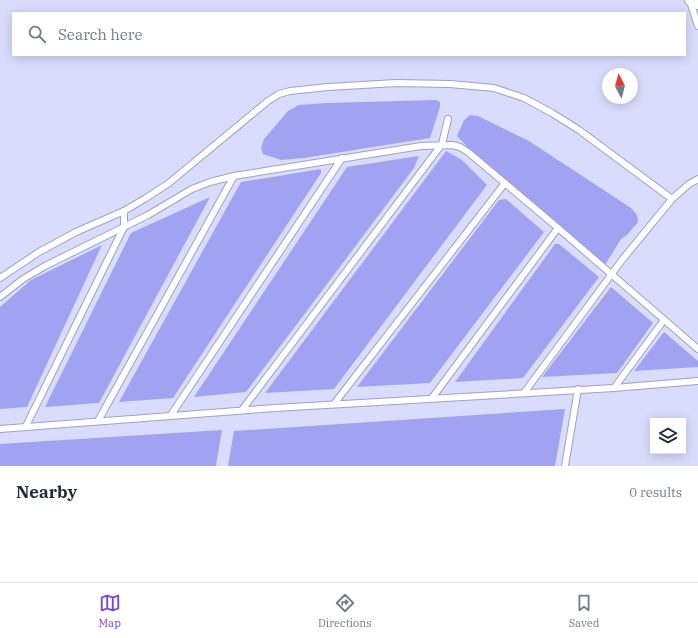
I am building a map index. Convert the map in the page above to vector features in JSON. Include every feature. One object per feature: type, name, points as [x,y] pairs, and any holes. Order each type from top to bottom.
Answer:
[{"type":"street","points":[[690,0],[698,3]]},
{"type":"lane","points":[[690,0],[698,26]]},
{"type":"lane","points":[[0,278],[39,252],[76,232],[124,211],[169,184],[268,101],[279,94],[290,91],[396,83],[450,84],[494,88],[524,98],[552,113],[579,130],[672,199]]},
{"type":"lane","points":[[242,410],[442,144],[448,119]]},
{"type":"lane","points":[[0,297],[23,279],[45,266],[148,215],[192,189],[210,182],[234,176],[342,158],[442,144],[460,147],[505,183],[698,349]]},
{"type":"lane","points":[[170,415],[342,158]]},
{"type":"lane","points":[[98,421],[234,176]]},
{"type":"lane","points":[[524,392],[622,260],[672,199],[689,184],[698,179]]},
{"type":"lane","points":[[334,404],[505,183]]},
{"type":"lane","points":[[26,426],[124,227],[124,211]]},
{"type":"lane","points":[[432,398],[558,228]]},
{"type":"lane","points":[[614,388],[664,320]]},
{"type":"lane","points":[[0,428],[242,410],[524,392],[614,388],[698,381]]},
{"type":"lane","points":[[565,466],[578,389]]},
{"type":"water","points":[[436,100],[440,102],[440,107],[430,138],[304,158],[281,160],[263,154],[261,148],[264,139],[288,111],[299,105]]},
{"type":"water","points":[[470,115],[478,116],[529,141],[631,208],[637,215],[638,222],[627,235],[621,239],[605,265],[477,157],[457,136],[464,120]]},
{"type":"water","points":[[446,151],[462,160],[487,185],[334,389],[265,393]]},
{"type":"water","points":[[419,156],[414,168],[246,392],[194,397],[347,167]]},
{"type":"water","points":[[321,169],[321,173],[173,398],[119,402],[241,182]]},
{"type":"water","points":[[210,197],[99,403],[45,407],[131,233]]},
{"type":"water","points":[[506,199],[544,232],[430,383],[357,387],[499,200]]},
{"type":"water","points":[[555,244],[559,244],[599,277],[523,378],[455,382]]},
{"type":"water","points":[[102,245],[27,407],[0,409],[0,307],[31,280]]},
{"type":"water","points":[[611,287],[653,323],[617,373],[542,377]]},
{"type":"water","points":[[664,332],[698,361],[698,367],[634,371]]},
{"type":"water","points":[[565,409],[555,466],[228,466],[234,431]]},
{"type":"water","points":[[222,430],[216,466],[0,466],[0,444]]}]
